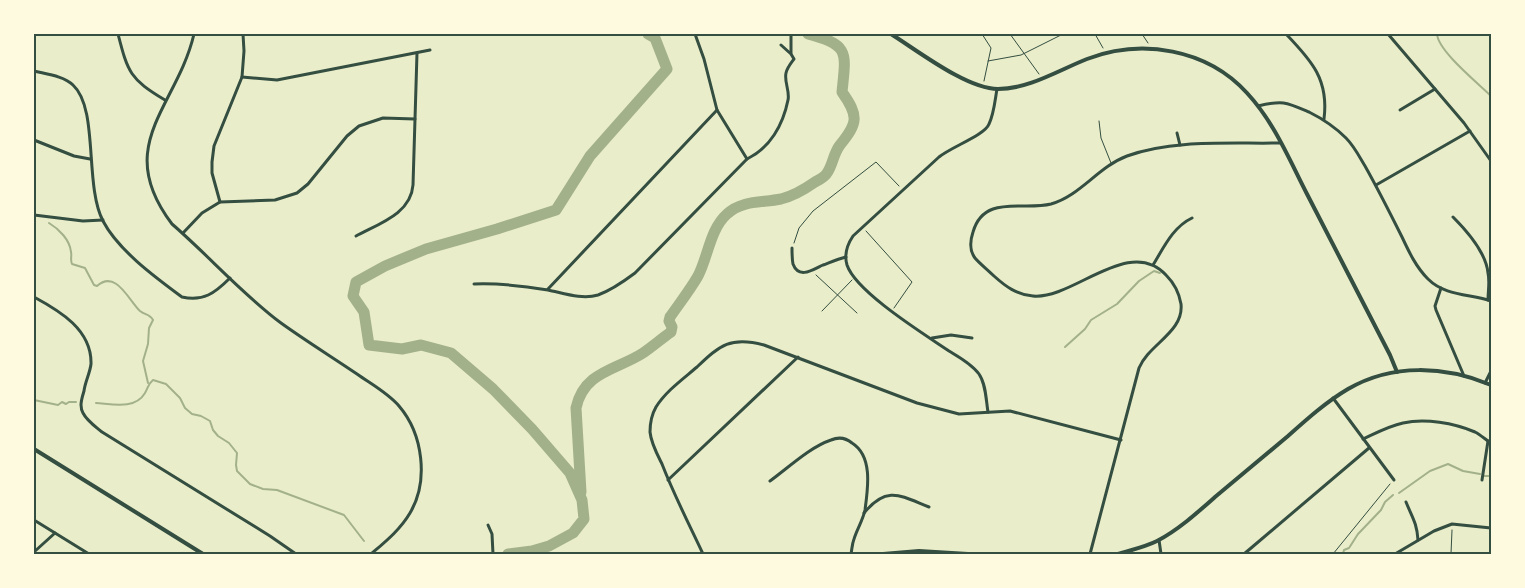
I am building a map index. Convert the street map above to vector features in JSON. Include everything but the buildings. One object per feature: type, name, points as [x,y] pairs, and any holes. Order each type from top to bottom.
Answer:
[{"type":"street","points":[[118,34],[126,62],[133,76],[144,87],[165,100]]},
{"type":"street","points":[[194,34],[189,53],[153,127],[148,146],[148,168],[152,189],[162,210],[172,224],[184,233],[258,306],[381,390],[399,406],[409,421],[417,440],[421,458],[422,472],[419,489],[411,512],[396,532],[371,554]]},
{"type":"street","points":[[220,202],[212,173],[214,146],[242,77],[243,34]]},
{"type":"street","points":[[695,34],[717,110],[747,159]]},
{"type":"street","points":[[474,284],[547,290],[579,296],[596,296],[618,286],[635,273],[747,159],[759,154],[774,137],[782,120],[788,99],[786,73],[794,59],[791,34]]},
{"type":"street","points":[[891,34],[962,78],[997,89],[1016,86],[1043,78],[1106,54],[1138,48],[1177,52],[1212,65],[1238,84],[1258,106],[1274,129],[1397,372]]},
{"type":"street","points":[[1286,34],[1310,61],[1322,84],[1325,97],[1324,119]]},
{"type":"street","points":[[1388,34],[1470,131],[1491,161]]},
{"type":"street","points":[[781,45],[792,54]]},
{"type":"street","points":[[242,77],[278,80],[430,50]]},
{"type":"street","points":[[356,236],[399,213],[411,196],[418,53]]},
{"type":"street","points":[[34,70],[63,79],[72,84],[85,106],[93,190],[102,220],[118,242],[135,259],[182,297],[190,299],[209,296],[218,291],[230,278]]},
{"type":"street","points":[[988,412],[982,379],[978,373],[879,302],[854,277],[846,264],[845,253],[850,241],[863,226],[948,150],[987,128],[991,120],[997,89]]},
{"type":"street","points":[[1400,110],[1435,89]]},
{"type":"street","points":[[1258,106],[1282,102],[1324,119],[1347,138],[1376,185],[1413,260],[1428,280],[1448,292],[1490,301],[1486,264],[1467,232],[1453,217]]},
{"type":"street","points":[[547,290],[717,110]]},
{"type":"street","points":[[184,233],[202,213],[220,202],[275,200],[297,193],[308,184],[347,136],[359,126],[383,118],[415,119]]},
{"type":"street","points":[[1376,185],[1470,131]]},
{"type":"street","points":[[1177,132],[1180,145]]},
{"type":"street","points":[[34,140],[74,156],[90,159]]},
{"type":"street","points":[[1090,554],[1139,368],[1143,359],[1173,330],[1181,316],[1180,298],[1177,288],[1162,271],[1153,265],[1138,262],[1128,263],[1092,275],[1053,294],[1042,297],[1018,293],[975,259],[970,239],[974,228],[989,211],[999,207],[1051,204],[1069,196],[1112,164],[1142,152],[1180,145],[1281,143]]},
{"type":"street","points":[[34,214],[83,221],[102,220]]},
{"type":"street","points":[[1153,265],[1172,234],[1183,222],[1192,218]]},
{"type":"street","points":[[792,248],[793,264],[796,269],[802,272],[812,271],[846,257]]},
{"type":"street","points":[[1441,288],[1435,306],[1436,310],[1464,376]]},
{"type":"street","points":[[34,297],[75,324],[87,342],[91,365],[80,405],[90,422],[102,432],[296,554]]},
{"type":"street","points":[[931,338],[951,335],[972,338]]},
{"type":"street","points":[[703,554],[652,441],[651,419],[656,406],[669,392],[715,350],[728,343],[751,341],[918,403],[959,414],[1010,411],[1121,440]]},
{"type":"street","points":[[668,480],[798,357]]},
{"type":"street","points":[[1118,554],[1149,545],[1159,540],[1190,518],[1333,398],[1367,380],[1397,372],[1436,370],[1464,376],[1491,385]]},
{"type":"street","points":[[1485,383],[1491,371]]},
{"type":"street","points":[[1333,398],[1394,480]]},
{"type":"street","points":[[1363,439],[1403,422],[1423,421],[1477,433],[1490,442],[1482,480]]},
{"type":"street","points":[[770,481],[820,444],[832,439],[841,438],[849,440],[859,447],[865,456],[867,465],[864,513],[851,554]]},
{"type":"street","points":[[1244,554],[1369,448]]},
{"type":"street","points":[[34,449],[203,554]]},
{"type":"street","points":[[864,513],[873,502],[880,497],[890,494],[897,494],[929,507]]},
{"type":"street","points":[[1406,502],[1417,524],[1418,540]]},
{"type":"street","points":[[34,520],[89,554]]},
{"type":"street","points":[[1395,554],[1434,530],[1452,524],[1491,528]]},
{"type":"street","points":[[488,525],[492,538],[493,554]]},
{"type":"street","points":[[34,552],[55,532]]},
{"type":"street","points":[[1159,540],[1161,554]]},
{"type":"street","points":[[883,554],[919,551],[968,554]]},
{"type":"lane","points":[[1099,121],[1103,144],[1112,164]]},
{"type":"path","points":[[982,34],[991,48],[983,86]]},
{"type":"path","points":[[1010,34],[1043,78]]},
{"type":"path","points":[[988,62],[1024,54],[1063,34]]},
{"type":"path","points":[[1095,34],[1106,54]]},
{"type":"path","points":[[1142,34],[1150,48]]},
{"type":"path","points":[[792,248],[799,228],[813,211],[876,162],[903,190]]},
{"type":"path","points":[[863,226],[912,282],[892,311]]},
{"type":"path","points":[[812,271],[857,313]]},
{"type":"path","points":[[822,310],[854,277]]},
{"type":"path","points":[[1333,554],[1394,480]]},
{"type":"path","points":[[1451,554],[1452,524]]},
{"type":"waterway","points":[[508,554],[532,551],[549,546],[573,533],[584,519],[582,500],[570,473],[532,429],[493,389],[451,353],[421,345],[402,349],[369,345],[364,312],[353,296],[356,282],[385,266],[426,249],[556,210],[590,156],[667,69],[655,38],[648,34]]},
{"type":"waterway","points":[[581,492],[576,408],[586,386],[603,373],[643,353],[671,332],[670,317],[698,276],[713,235],[721,220],[727,214],[739,206],[790,196],[822,178],[829,170],[838,148],[853,125],[854,114],[842,92],[844,68],[842,52],[832,42],[808,34]]},
{"type":"waterway","points":[[1437,34],[1439,41],[1451,58],[1491,96]]},
{"type":"waterway","points":[[49,223],[57,228],[69,243],[72,264],[85,268],[94,285],[97,286],[110,281],[116,284],[122,288],[140,311],[152,318],[143,361],[148,383]]},
{"type":"waterway","points":[[1065,347],[1085,329],[1091,320],[1117,304],[1139,281],[1154,271],[1160,273]]},
{"type":"waterway","points":[[96,403],[129,404],[141,398],[153,380],[166,384],[180,398],[185,408],[192,414],[210,421],[213,430],[218,436],[229,443],[237,453],[237,471],[250,484],[263,489],[277,490],[344,515],[364,541]]},
{"type":"waterway","points":[[34,400],[58,405],[62,402],[66,404],[76,402]]},
{"type":"waterway","points":[[1399,493],[1430,471],[1448,464],[1463,471],[1480,474]]},
{"type":"waterway","points":[[1484,476],[1491,476]]},
{"type":"waterway","points":[[1343,554],[1344,550],[1349,548],[1358,534],[1393,495]]}]
